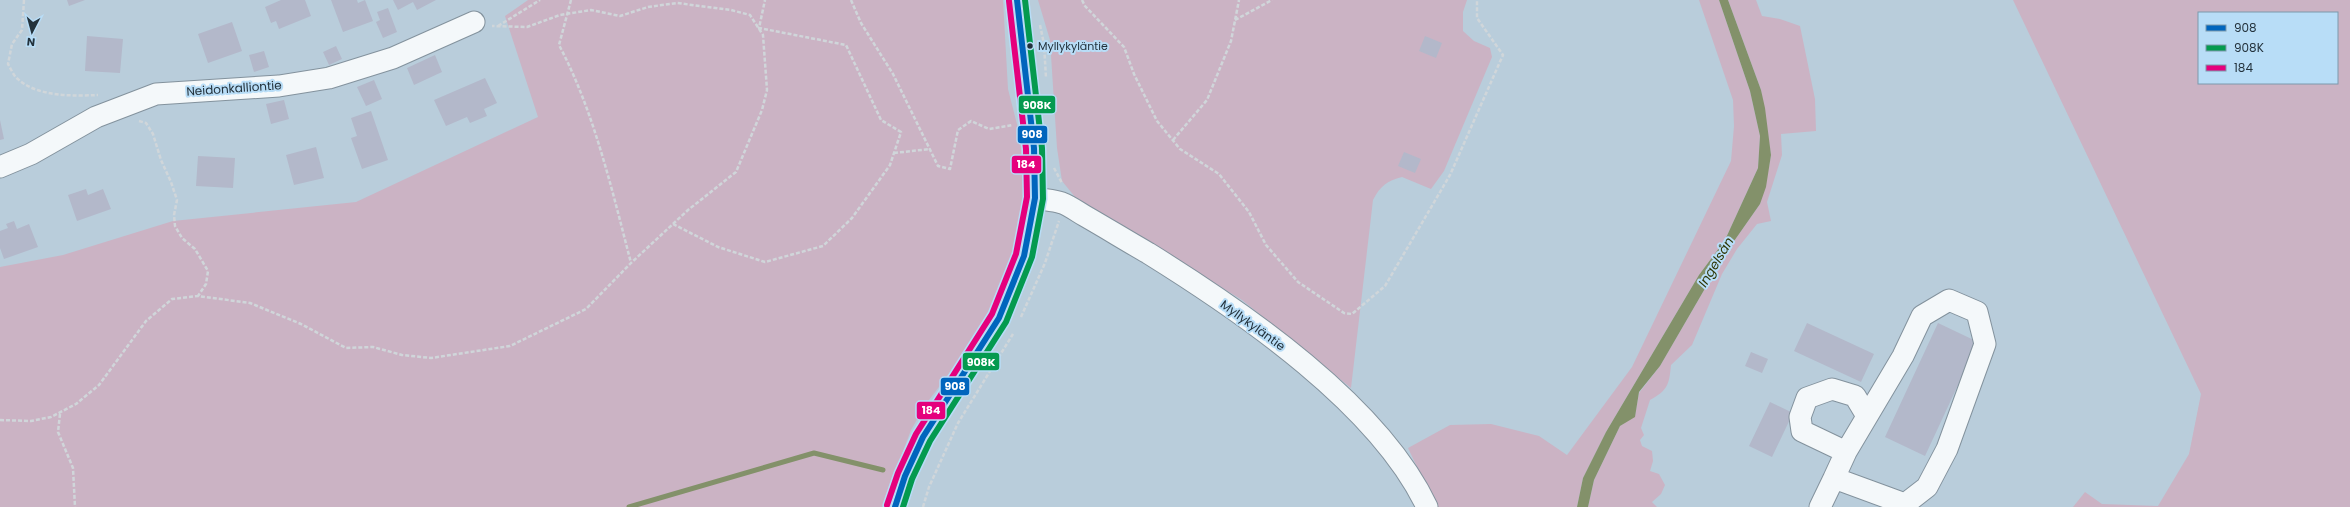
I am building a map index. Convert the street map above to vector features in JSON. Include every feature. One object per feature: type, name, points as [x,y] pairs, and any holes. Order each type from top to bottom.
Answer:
[{"type":"street","points":[[894,507],[905,476],[923,437],[999,318],[1024,256],[1035,198],[1034,148],[1017,0]]},
{"type":"street","name":"Neidonkalliontie","points":[[0,167],[31,154],[96,117],[156,94],[279,86],[329,78],[393,58],[474,22]]},
{"type":"street","name":"Myllykyläntie","points":[[1035,198],[1062,203],[1122,237],[1174,270],[1281,344],[1318,376],[1370,426],[1398,459],[1418,487],[1427,507]]},
{"type":"street","points":[[1820,507],[1846,452],[1903,356],[1922,316],[1949,300],[1977,312],[1984,344],[1947,449],[1927,487],[1906,504],[1834,478]]},
{"type":"street","points":[[1846,452],[1802,431],[1800,417],[1807,398],[1832,389],[1855,396],[1867,416]]},
{"type":"path","points":[[496,27],[540,0]]},
{"type":"path","points":[[571,0],[569,13],[559,45],[576,77],[615,202],[631,263]]},
{"type":"path","points":[[759,28],[765,0]]},
{"type":"path","points":[[851,0],[861,23],[893,74],[938,166],[950,169],[958,130],[970,120],[989,129],[1018,124]]},
{"type":"path","points":[[1082,0],[1085,6],[1124,46],[1134,74],[1158,121],[1180,149],[1218,174],[1249,212],[1266,245],[1298,282],[1344,313],[1352,314],[1385,286],[1450,175],[1503,55],[1477,18],[1477,0]]},
{"type":"path","points":[[1173,140],[1208,100],[1231,41],[1239,0]]},
{"type":"path","points":[[1235,20],[1272,0]]},
{"type":"path","points":[[0,420],[31,421],[60,414],[76,404],[99,385],[146,321],[172,299],[198,296],[250,303],[301,324],[346,348],[373,347],[402,355],[430,358],[452,356],[510,346],[586,309],[631,263],[688,210],[736,172],[749,146],[762,110],[767,90],[763,35],[750,15],[731,10],[677,3],[648,7],[620,16],[591,10],[569,13],[527,27],[496,27],[474,22]]},
{"type":"path","points":[[673,224],[718,247],[765,262],[823,246],[852,218],[890,164],[902,132],[881,120],[846,45],[759,28]]},
{"type":"path","points":[[894,153],[930,149]]},
{"type":"path","points":[[195,249],[208,271],[206,284],[198,296]]},
{"type":"path","points":[[60,414],[58,432],[73,468],[76,487],[75,507]]},
{"type":"shaded area","points":[[528,0],[1003,0],[1008,89],[1020,136],[1024,194],[1018,246],[1004,287],[976,338],[926,404],[911,430],[882,507],[0,507],[0,267],[63,255],[173,221],[356,202],[538,117],[505,16]]},
{"type":"shaded area","points":[[1038,0],[1467,0],[1463,12],[1463,31],[1474,41],[1490,48],[1492,57],[1444,171],[1431,189],[1402,177],[1392,180],[1384,185],[1378,191],[1373,200],[1351,388],[1242,300],[1075,197],[1062,181],[1057,148],[1050,40]]},
{"type":"shaded area","points":[[1699,0],[1719,0],[1750,91],[1760,136],[1758,168],[1725,240],[1699,275],[1606,432],[1583,478],[1577,507],[1436,507],[1408,448],[1450,425],[1491,424],[1539,436],[1567,455],[1632,367],[1731,161],[1734,126],[1733,100]]},
{"type":"shaded area","points":[[1728,0],[1756,0],[1762,16],[1780,19],[1800,26],[1815,99],[1816,131],[1781,134],[1782,155],[1767,202],[1771,221],[1757,224],[1737,249],[1722,274],[1692,345],[1671,365],[1668,382],[1664,390],[1650,400],[1641,428],[1644,435],[1640,440],[1642,446],[1652,451],[1653,461],[1650,471],[1659,474],[1665,485],[1661,494],[1652,502],[1657,507],[1588,507],[1594,480],[1620,426],[1635,416],[1639,393],[1660,366],[1725,254],[1760,204],[1771,155],[1761,90]]},
{"type":"shaded area","points":[[2013,0],[2350,0],[2350,507],[2073,507],[2085,492],[2102,504],[2158,506],[2189,454],[2201,394]]},
{"type":"water","name":"Ingelsån","points":[[1719,0],[1728,0],[1761,90],[1765,108],[1771,155],[1766,187],[1760,204],[1725,254],[1660,366],[1639,392],[1635,417],[1620,426],[1594,480],[1588,507],[1577,507],[1583,478],[1606,432],[1699,275],[1725,240],[1758,168],[1760,136],[1750,91]]},
{"type":"building","points":[[67,0],[85,0],[69,6]]},
{"type":"building","points":[[281,0],[305,0],[311,16],[279,29],[276,21],[271,23],[265,7]]},
{"type":"building","points":[[331,0],[357,0],[358,3],[365,0],[373,21],[343,32]]},
{"type":"building","points":[[393,0],[436,0],[417,10],[413,2],[398,10]]},
{"type":"building","points":[[388,8],[397,32],[383,38],[376,22],[380,20],[377,12]]},
{"type":"building","points":[[232,22],[242,51],[208,63],[198,34]]},
{"type":"building","points":[[87,36],[123,39],[120,73],[85,71]]},
{"type":"building","points":[[1425,36],[1442,43],[1436,58],[1419,51]]},
{"type":"building","points":[[336,46],[342,59],[329,65],[323,52]]},
{"type":"building","points":[[264,51],[269,67],[254,72],[249,55]]},
{"type":"building","points":[[435,55],[442,72],[414,85],[407,68]]},
{"type":"building","points":[[485,78],[497,103],[484,109],[487,116],[470,123],[467,117],[446,126],[434,100]]},
{"type":"building","points":[[374,80],[382,99],[366,106],[357,87]]},
{"type":"building","points":[[284,100],[289,119],[271,124],[266,104]]},
{"type":"building","points":[[371,111],[388,160],[362,169],[351,138],[357,136],[351,118]]},
{"type":"building","points":[[0,120],[4,139],[0,140]]},
{"type":"building","points":[[316,147],[324,178],[294,185],[286,155]]},
{"type":"building","points":[[1404,152],[1421,159],[1415,173],[1398,166]]},
{"type":"building","points":[[198,156],[235,158],[233,188],[196,186]]},
{"type":"building","points":[[86,189],[88,195],[103,189],[111,209],[77,221],[68,195]]},
{"type":"building","points":[[14,221],[17,229],[29,224],[38,247],[4,259],[0,248],[0,231],[8,228],[6,224]]},
{"type":"building","points":[[1807,323],[1874,354],[1861,382],[1794,351]]},
{"type":"building","points":[[1938,323],[1978,342],[1925,456],[1885,437]]},
{"type":"building","points":[[1751,352],[1768,359],[1762,373],[1745,366]]},
{"type":"building","points":[[1770,402],[1793,413],[1772,457],[1749,446]]},
{"type":"waterway","points":[[629,507],[814,453],[883,470]]},
{"type":"transit line","name":"908","points":[[895,507],[905,476],[923,437],[999,318],[1024,256],[1035,198],[1034,148],[1017,0]]},
{"type":"transit line","name":"908K","points":[[903,507],[912,479],[930,441],[1006,322],[1032,257],[1043,199],[1042,148],[1025,0]]},
{"type":"transit line","name":"184","points":[[887,505],[898,473],[916,434],[992,314],[1016,254],[1027,197],[1026,149],[1009,1]]},
{"type":"place","name":"Myllykyläntie","points":[[1030,46]]}]
